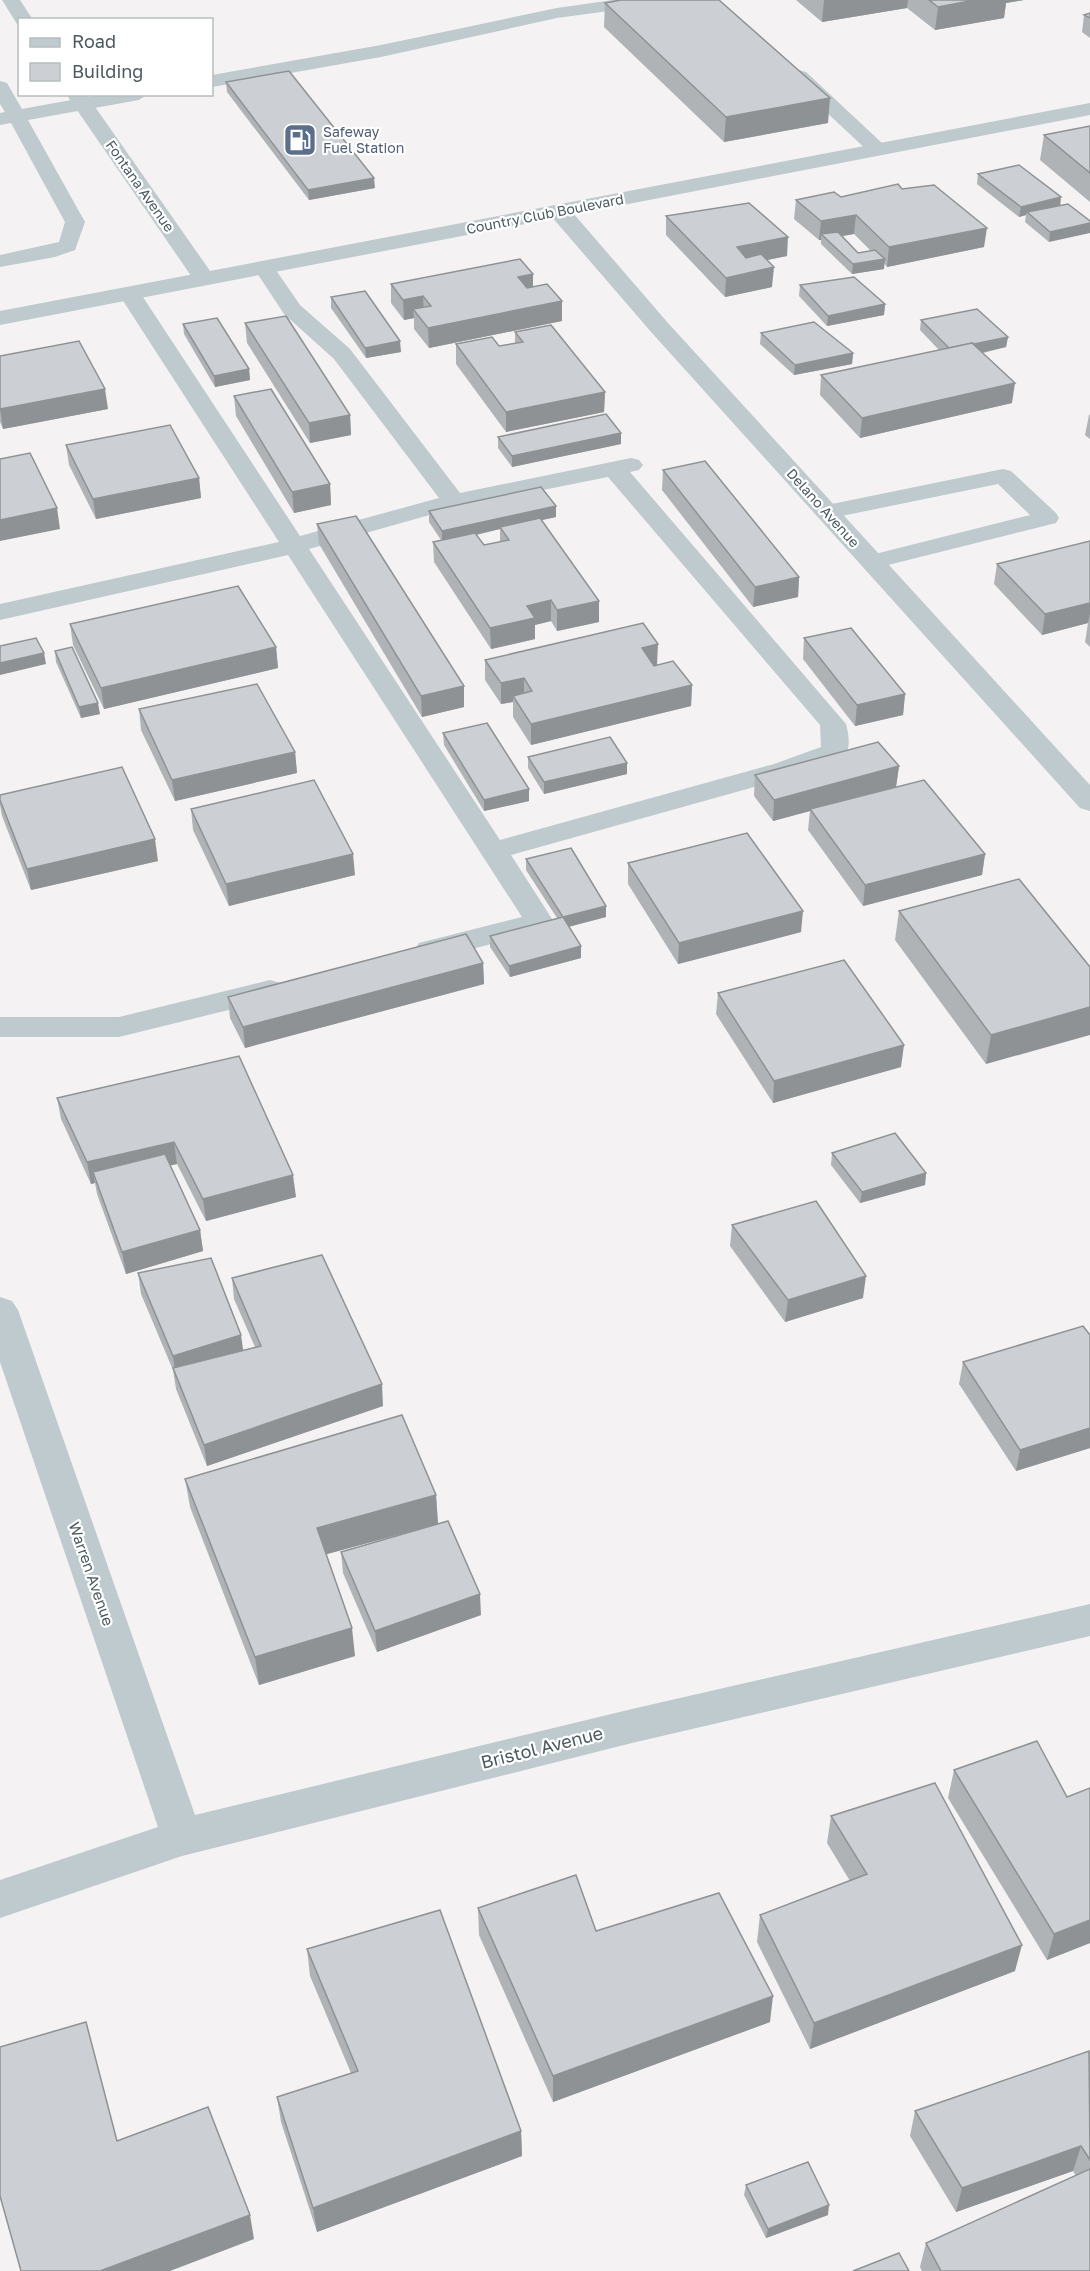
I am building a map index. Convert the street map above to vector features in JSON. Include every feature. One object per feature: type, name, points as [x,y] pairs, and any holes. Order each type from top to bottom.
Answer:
[{"type":"street","points":[[11,0],[23,18]]},
{"type":"street","name":"Fontana Avenue","points":[[80,99],[204,279]]},
{"type":"street","name":"Country Club Boulevard","points":[[0,318],[876,148],[1090,109]]},
{"type":"street","name":"Delano Avenue","points":[[559,211],[660,328],[1087,795]]},
{"type":"street","name":"Warren Avenue","points":[[0,1310],[182,1837]]},
{"type":"street","name":"Bristol Avenue","points":[[0,1899],[182,1837],[620,1729],[1090,1620]]},
{"type":"lane","points":[[213,81],[381,51],[573,10],[654,0]]},
{"type":"lane","points":[[783,63],[876,148]]},
{"type":"lane","points":[[0,87],[9,117],[71,211],[75,222],[68,246],[55,251],[3,256]]},
{"type":"lane","points":[[9,117],[80,99],[115,96]]},
{"type":"lane","points":[[264,267],[292,309],[342,354],[454,501]]},
{"type":"lane","points":[[129,293],[540,922],[404,956]]},
{"type":"lane","points":[[0,612],[293,546],[454,501],[623,467],[832,724],[836,738],[834,752],[784,770],[493,851]]},
{"type":"lane","points":[[827,512],[1003,476],[1047,518],[872,562]]},
{"type":"lane","points":[[0,1027],[119,1028],[290,985]]},
{"type":"building","points":[[621,0],[719,0],[830,98],[726,117],[605,3]]},
{"type":"building","points":[[929,0],[975,0],[938,7]]},
{"type":"building","name":"Safeway Fuel Station","points":[[289,71],[374,178],[308,190],[226,82]]},
{"type":"building","points":[[1090,126],[1090,173],[1044,135]]},
{"type":"building","points":[[1019,165],[1061,197],[1021,207],[978,174]]},
{"type":"building","points":[[898,184],[902,189],[934,185],[987,228],[889,247],[856,215],[821,221],[796,200],[834,192],[841,197]]},
{"type":"building","points":[[749,203],[788,237],[737,247],[746,258],[761,254],[774,267],[726,278],[666,216]]},
{"type":"building","points":[[1068,204],[1090,223],[1050,232],[1027,212]]},
{"type":"building","points":[[838,232],[858,253],[875,250],[885,259],[853,264],[821,234]]},
{"type":"building","points":[[520,259],[533,274],[518,277],[527,288],[547,284],[562,301],[428,328],[413,309],[431,306],[423,296],[403,300],[391,284]]},
{"type":"building","points":[[854,277],[885,304],[828,316],[800,285]]},
{"type":"building","points":[[365,291],[400,341],[365,348],[331,297]]},
{"type":"building","points":[[977,309],[1008,337],[949,348],[921,320]]},
{"type":"building","points":[[286,316],[350,415],[309,423],[245,323]]},
{"type":"building","points":[[217,318],[249,369],[214,376],[183,324]]},
{"type":"building","points":[[814,322],[853,353],[795,365],[761,333]]},
{"type":"building","points":[[551,325],[605,392],[506,412],[456,344],[492,337],[499,346],[523,342],[515,332]]},
{"type":"building","points":[[79,341],[105,389],[0,409],[0,356]]},
{"type":"building","points":[[972,343],[1015,383],[862,418],[821,375]]},
{"type":"building","points":[[271,389],[330,484],[292,492],[234,396]]},
{"type":"building","points":[[606,414],[621,433],[512,456],[498,437]]},
{"type":"building","points":[[170,425],[199,478],[93,499],[66,445]]},
{"type":"building","points":[[30,453],[57,508],[0,520],[0,459]]},
{"type":"building","points":[[705,461],[799,577],[755,587],[663,470]]},
{"type":"building","points":[[541,487],[556,506],[442,531],[429,511]]},
{"type":"building","points":[[356,516],[464,686],[421,696],[317,524]]},
{"type":"building","points":[[540,518],[599,601],[557,610],[551,600],[527,606],[535,618],[490,628],[433,542],[475,533],[484,545],[509,540],[500,527]]},
{"type":"building","points":[[1090,541],[1090,603],[1045,614],[997,564]]},
{"type":"building","points":[[238,586],[276,647],[101,688],[70,624]]},
{"type":"building","points":[[643,623],[658,644],[642,648],[654,666],[673,661],[692,685],[531,724],[513,696],[532,691],[524,678],[501,683],[485,660]]},
{"type":"building","points":[[851,628],[905,694],[857,705],[804,638]]},
{"type":"building","points":[[36,638],[44,653],[0,663],[0,646]]},
{"type":"building","points":[[72,647],[98,703],[79,707],[55,651]]},
{"type":"building","points":[[257,684],[295,752],[172,780],[139,709]]},
{"type":"building","points":[[487,723],[529,789],[484,800],[443,733]]},
{"type":"building","points":[[610,737],[627,763],[544,782],[528,757]]},
{"type":"building","points":[[878,742],[899,766],[774,800],[755,775]]},
{"type":"building","points":[[122,767],[155,839],[27,869],[0,795]]},
{"type":"building","points":[[314,780],[353,854],[226,884],[191,809]]},
{"type":"building","points":[[924,780],[985,854],[865,885],[810,809]]},
{"type":"building","points":[[747,833],[803,911],[679,943],[628,863]]},
{"type":"building","points":[[571,848],[606,906],[563,917],[526,859]]},
{"type":"building","points":[[1019,879],[1090,967],[1090,1007],[991,1035],[899,911]]},
{"type":"building","points":[[563,917],[581,946],[509,966],[490,936]]},
{"type":"building","points":[[466,934],[483,963],[243,1027],[228,997]]},
{"type":"building","points":[[844,960],[904,1045],[774,1081],[718,993]]},
{"type":"building","points":[[239,1056],[293,1175],[203,1199],[174,1142],[87,1162],[57,1098]]},
{"type":"building","points":[[895,1133],[926,1173],[862,1192],[832,1153]]},
{"type":"building","points":[[165,1154],[200,1230],[122,1252],[93,1172]]},
{"type":"building","points":[[816,1201],[866,1276],[788,1300],[732,1225]]},
{"type":"building","points":[[322,1255],[382,1384],[204,1445],[173,1368],[261,1346],[232,1278]]},
{"type":"building","points":[[211,1258],[241,1335],[173,1356],[138,1273]]},
{"type":"building","points":[[1083,1326],[1090,1335],[1090,1428],[1020,1450],[963,1362]]},
{"type":"building","points":[[402,1415],[436,1495],[317,1528],[352,1628],[255,1657],[185,1479]]},
{"type":"building","points":[[448,1521],[480,1594],[375,1631],[341,1552]]},
{"type":"building","points":[[1037,1741],[1067,1797],[1090,1788],[1090,1920],[1054,1934],[954,1770]]},
{"type":"building","points":[[935,1783],[1022,1945],[814,2023],[760,1915],[867,1874],[831,1816]]},
{"type":"building","points":[[576,1875],[596,1931],[719,1893],[773,1996],[553,2076],[478,1908]]},
{"type":"building","points":[[440,1910],[521,2131],[313,2208],[277,2097],[358,2071],[307,1949]]},
{"type":"building","points":[[86,2022],[117,2141],[208,2107],[250,2215],[100,2271],[21,2271],[0,2196],[0,2047]]},
{"type":"building","points":[[1089,2051],[1090,2160],[1081,2146],[962,2188],[915,2111]]},
{"type":"building","points":[[808,2162],[829,2205],[768,2229],[746,2185]]},
{"type":"building","points":[[1090,2169],[1090,2271],[941,2271],[926,2243]]},
{"type":"building","points":[[899,2253],[909,2271],[853,2271]]},
{"type":"place","name":"Safeway Fuel Station","points":[[300,140]]}]
